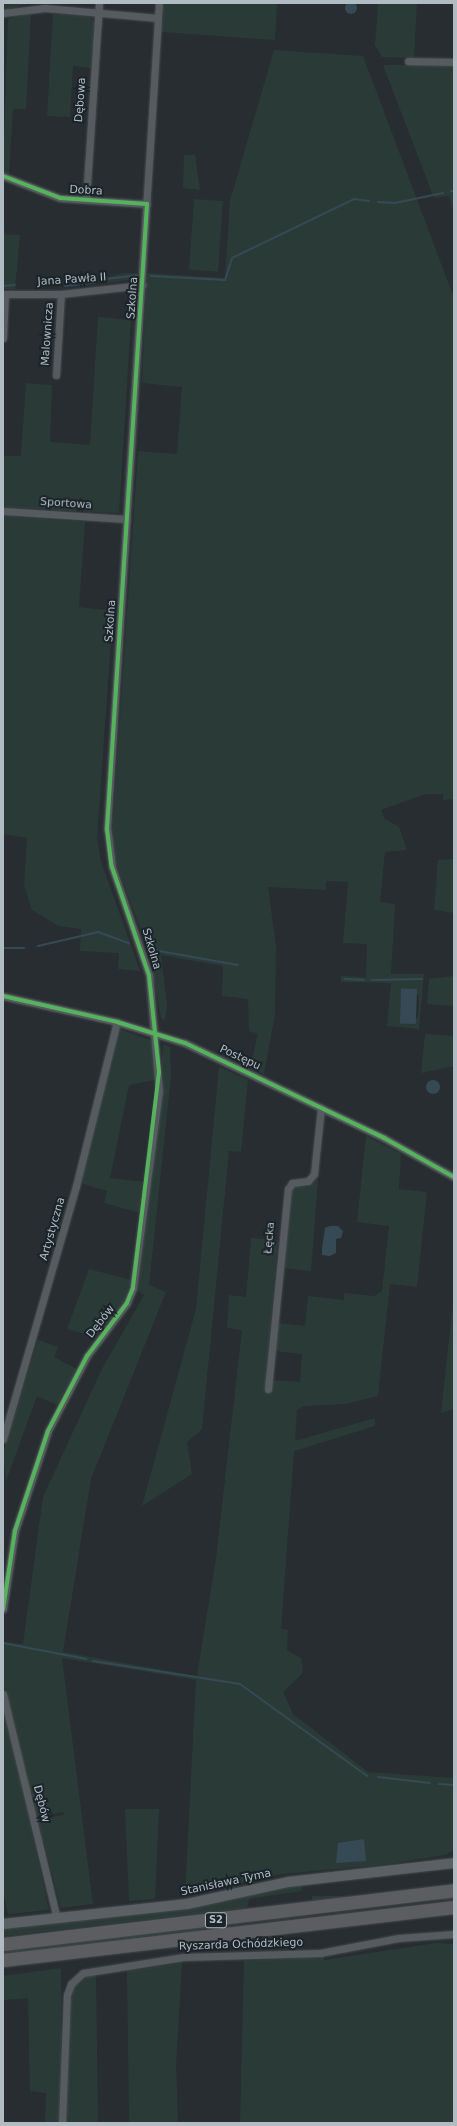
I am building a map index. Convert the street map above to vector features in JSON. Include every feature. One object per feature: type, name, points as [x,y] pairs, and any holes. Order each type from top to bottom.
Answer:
[{"type":"highway","name":"S2","points":[[3,1944],[454,1890]]},
{"type":"highway","name":"S2","points":[[3,1960],[454,1907]]},
{"type":"street","name":"Dębowa","points":[[86,199],[98,3]]},
{"type":"street","name":"Szkolna","points":[[156,1033],[146,959],[112,867],[108,841],[159,3]]},
{"type":"street","points":[[3,13],[45,8],[158,18]]},
{"type":"street","points":[[408,61],[454,62]]},
{"type":"street","name":"Dobra","points":[[3,176],[60,198],[147,204]]},
{"type":"street","name":"Jana Pawła II","points":[[4,294],[61,294],[142,285]]},
{"type":"street","points":[[3,338],[4,294]]},
{"type":"street","name":"Malownicza","points":[[56,375],[61,294]]},
{"type":"street","name":"Sportowa","points":[[3,511],[127,519]]},
{"type":"street","name":"Postępu","points":[[3,996],[117,1022],[156,1033],[321,1107],[454,1177]]},
{"type":"street","name":"Artystyczna","points":[[3,1439],[74,1194],[117,1022]]},
{"type":"street","name":"Dębów","points":[[3,1609],[15,1531],[48,1431],[87,1356],[127,1303],[133,1288],[159,1090],[156,1033]]},
{"type":"street","name":"Łęcka","points":[[268,1389],[288,1189],[292,1183],[308,1181],[314,1174],[321,1107]]},
{"type":"street","name":"Dębów","points":[[3,1694],[57,1919]]},
{"type":"street","name":"Stanisława Tyma","points":[[3,1924],[204,1902],[288,1882],[454,1863]]},
{"type":"street","name":"Ryszarda Ochódzkiego","points":[[62,2123],[65,2022],[71,1984],[94,1970],[198,1956],[320,1953],[399,1938],[454,1934]]},
{"type":"shaded area","points":[[3,3],[31,3],[3,9]]},
{"type":"shaded area","points":[[164,3],[277,3],[275,40],[162,32]]},
{"type":"shaded area","points":[[417,3],[414,58],[382,57],[375,45],[378,4]]},
{"type":"shaded area","points":[[31,13],[26,109],[13,109],[9,174],[3,172],[8,19]]},
{"type":"shaded area","points":[[53,14],[90,17],[94,22],[91,68],[73,66],[70,117],[47,116]]},
{"type":"shaded area","points":[[274,50],[363,56],[454,298],[454,799],[443,800],[443,794],[425,794],[381,810],[384,818],[399,827],[407,850],[385,852],[380,902],[395,904],[391,974],[424,974],[419,1029],[387,1026],[391,983],[341,982],[341,976],[366,977],[367,944],[343,943],[348,882],[326,881],[326,890],[268,887],[276,947],[275,1014],[264,1074],[250,1067],[258,1034],[249,1031],[248,999],[222,996],[223,966],[161,955],[167,1006],[165,1021],[161,1018],[150,954],[114,858],[112,839],[138,451],[177,454],[182,387],[142,383],[147,273],[225,278],[230,201]],"holes":[[[401,992],[419,995],[418,1018],[400,1017]]]},
{"type":"shaded area","points":[[454,64],[454,212],[449,196],[434,198],[383,65]]},
{"type":"shaded area","points":[[184,155],[195,155],[200,190],[183,188]]},
{"type":"shaded area","points":[[194,199],[223,201],[218,272],[189,270]]},
{"type":"shaded area","points":[[3,227],[5,234],[20,235],[15,289],[3,289]]},
{"type":"shaded area","points":[[123,273],[137,273],[137,279],[106,283],[101,279]]},
{"type":"shaded area","points":[[98,317],[131,320],[119,513],[3,507],[3,456],[21,456],[26,383],[52,385],[50,442],[90,445]]},
{"type":"shaded area","points":[[3,516],[85,522],[79,607],[113,611],[97,838],[101,861],[140,971],[118,969],[119,953],[80,951],[81,929],[59,926],[32,910],[24,885],[27,838],[3,834]]},
{"type":"shaded area","points":[[454,859],[454,913],[434,910],[438,860]]},
{"type":"shaded area","points":[[454,976],[454,1006],[427,1004],[429,979]]},
{"type":"shaded area","points":[[119,1029],[153,1041],[155,1080],[129,1085],[110,1178],[144,1182],[141,1213],[104,1203],[107,1191],[80,1183]]},
{"type":"shaded area","points":[[425,1034],[454,1036],[454,1066],[421,1073]]},
{"type":"shaded area","points":[[163,1044],[170,1047],[171,1076],[149,1285],[166,1292],[91,1479],[63,1652],[197,1676],[216,1558],[242,1330],[227,1328],[229,1295],[246,1297],[251,1238],[278,1240],[265,1386],[272,1380],[300,1382],[302,1354],[275,1351],[278,1323],[305,1326],[308,1296],[344,1300],[344,1293],[374,1296],[382,1291],[389,1226],[357,1222],[366,1136],[401,1154],[399,1189],[427,1192],[417,1287],[390,1284],[378,1396],[345,1404],[304,1406],[297,1410],[295,1441],[375,1418],[375,1426],[294,1451],[281,1629],[288,1630],[287,1650],[301,1658],[303,1669],[302,1674],[283,1692],[293,1714],[368,1772],[454,1778],[454,1850],[445,1855],[387,1864],[282,1874],[185,1895],[196,1680],[62,1658],[93,1904],[61,1908],[38,1819],[64,1815],[63,1812],[37,1816],[3,1683],[3,1642],[23,1644],[43,1497],[102,1369],[144,1295],[136,1290],[153,1171]]},
{"type":"shaded area","points":[[219,1067],[248,1080],[241,1152],[229,1151],[202,1429],[187,1442],[192,1474],[142,1506],[196,1309]]},
{"type":"shaded area","points":[[318,1179],[311,1271],[283,1268],[290,1191],[294,1186],[308,1187]]},
{"type":"shaded area","points":[[89,1269],[131,1280],[123,1304],[95,1337],[67,1329]]},
{"type":"shaded area","points":[[454,1293],[454,1409],[441,1413]]},
{"type":"shaded area","points":[[38,1340],[58,1347],[54,1357],[77,1369],[57,1405],[37,1396],[6,1481],[3,1453]]},
{"type":"shaded area","points":[[3,1703],[49,1910],[8,1914],[3,1891]]},
{"type":"shaded area","points":[[125,1809],[159,1809],[155,1899],[129,1901]]},
{"type":"shaded area","points":[[301,1883],[302,1891],[249,1899],[247,1908],[3,1936],[3,1926]]},
{"type":"shaded area","points":[[312,1896],[454,1896],[454,1900],[312,1900]]},
{"type":"shaded area","points":[[217,1925],[217,1928],[3,1954],[3,1950]]},
{"type":"shaded area","points":[[436,1943],[454,1944],[454,2123],[240,2123],[244,1961],[324,1957],[324,1960]]},
{"type":"shaded area","points":[[182,1963],[176,2065],[178,2123],[129,2123],[127,1971]]},
{"type":"shaded area","points":[[61,1968],[61,2123],[45,2123],[46,2093],[30,2091],[28,1998],[3,2000],[3,1976]]},
{"type":"shaded area","points":[[88,1976],[96,1976],[98,2123],[65,2123],[70,2004],[74,1987]]},
{"type":"water","points":[[349,2],[353,2],[357,8],[353,14],[349,14],[345,10],[345,6]]},
{"type":"water","points":[[401,988],[417,989],[416,1024],[400,1023]]},
{"type":"water","points":[[433,1080],[438,1082],[440,1087],[438,1092],[433,1094],[428,1092],[426,1087],[428,1082]]},
{"type":"water","points":[[330,1226],[338,1226],[343,1231],[341,1238],[336,1239],[336,1253],[330,1256],[322,1255],[325,1228]]},
{"type":"water","points":[[364,1839],[366,1861],[336,1863],[338,1843]]},
{"type":"waterway","points":[[378,202],[395,203],[443,193]]},
{"type":"waterway","points":[[151,276],[225,280],[232,258],[354,199],[369,201]]},
{"type":"waterway","points":[[106,279],[137,275]]},
{"type":"waterway","points":[[65,286],[95,283]]},
{"type":"waterway","points":[[3,286],[15,285]]},
{"type":"waterway","points":[[38,946],[98,932],[129,943]]},
{"type":"waterway","points":[[3,948],[24,948]]},
{"type":"waterway","points":[[148,949],[238,965]]},
{"type":"waterway","points":[[345,979],[364,980]]},
{"type":"waterway","points":[[372,980],[422,979]]},
{"type":"waterway","points":[[3,1643],[86,1659]]},
{"type":"waterway","points":[[93,1661],[240,1684],[367,1776]]},
{"type":"waterway","points":[[378,1777],[430,1783]]},
{"type":"waterway","points":[[439,1784],[454,1785]]},
{"type":"cycle path","points":[[3,176],[60,198],[147,204],[107,829],[112,867],[149,975],[159,1072],[133,1288],[127,1303],[87,1356],[48,1431],[15,1531],[3,1609]]},
{"type":"cycle path","points":[[3,996],[117,1022],[185,1043],[384,1138],[454,1177]]}]
